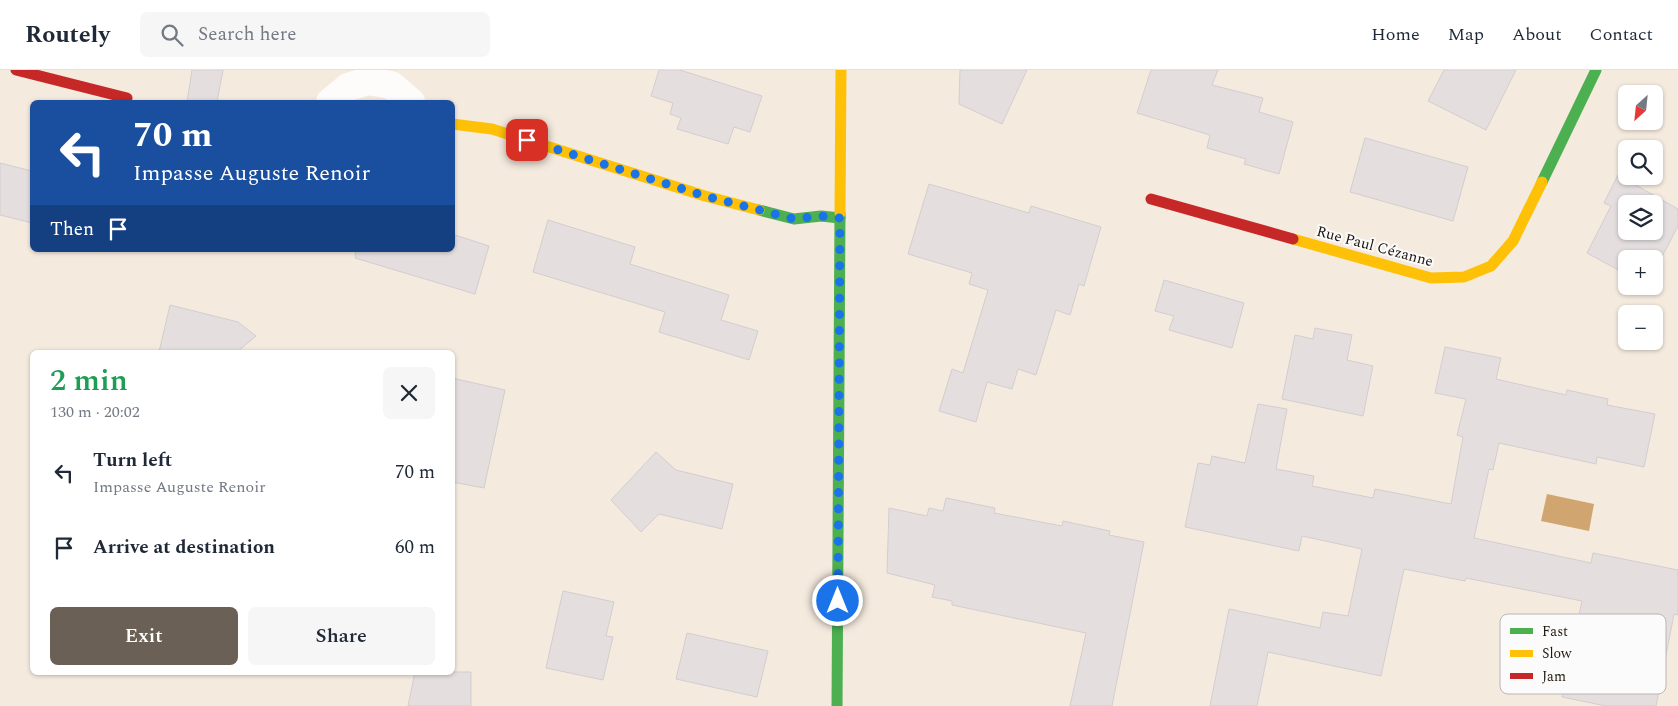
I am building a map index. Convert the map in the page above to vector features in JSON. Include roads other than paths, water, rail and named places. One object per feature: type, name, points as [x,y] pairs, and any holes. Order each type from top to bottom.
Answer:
[{"type":"street","points":[[16,70],[127,98]]},
{"type":"street","points":[[837,706],[840,70]]},
{"type":"street","name":"Rue Paul Cézanne","points":[[1151,199],[1431,278],[1464,277],[1491,266],[1513,241],[1596,70]]},
{"type":"street","points":[[332,100],[348,87],[368,81],[391,85],[409,100]]},
{"type":"street","points":[[455,124],[492,129],[705,196],[794,219],[821,216],[840,218]]}]
